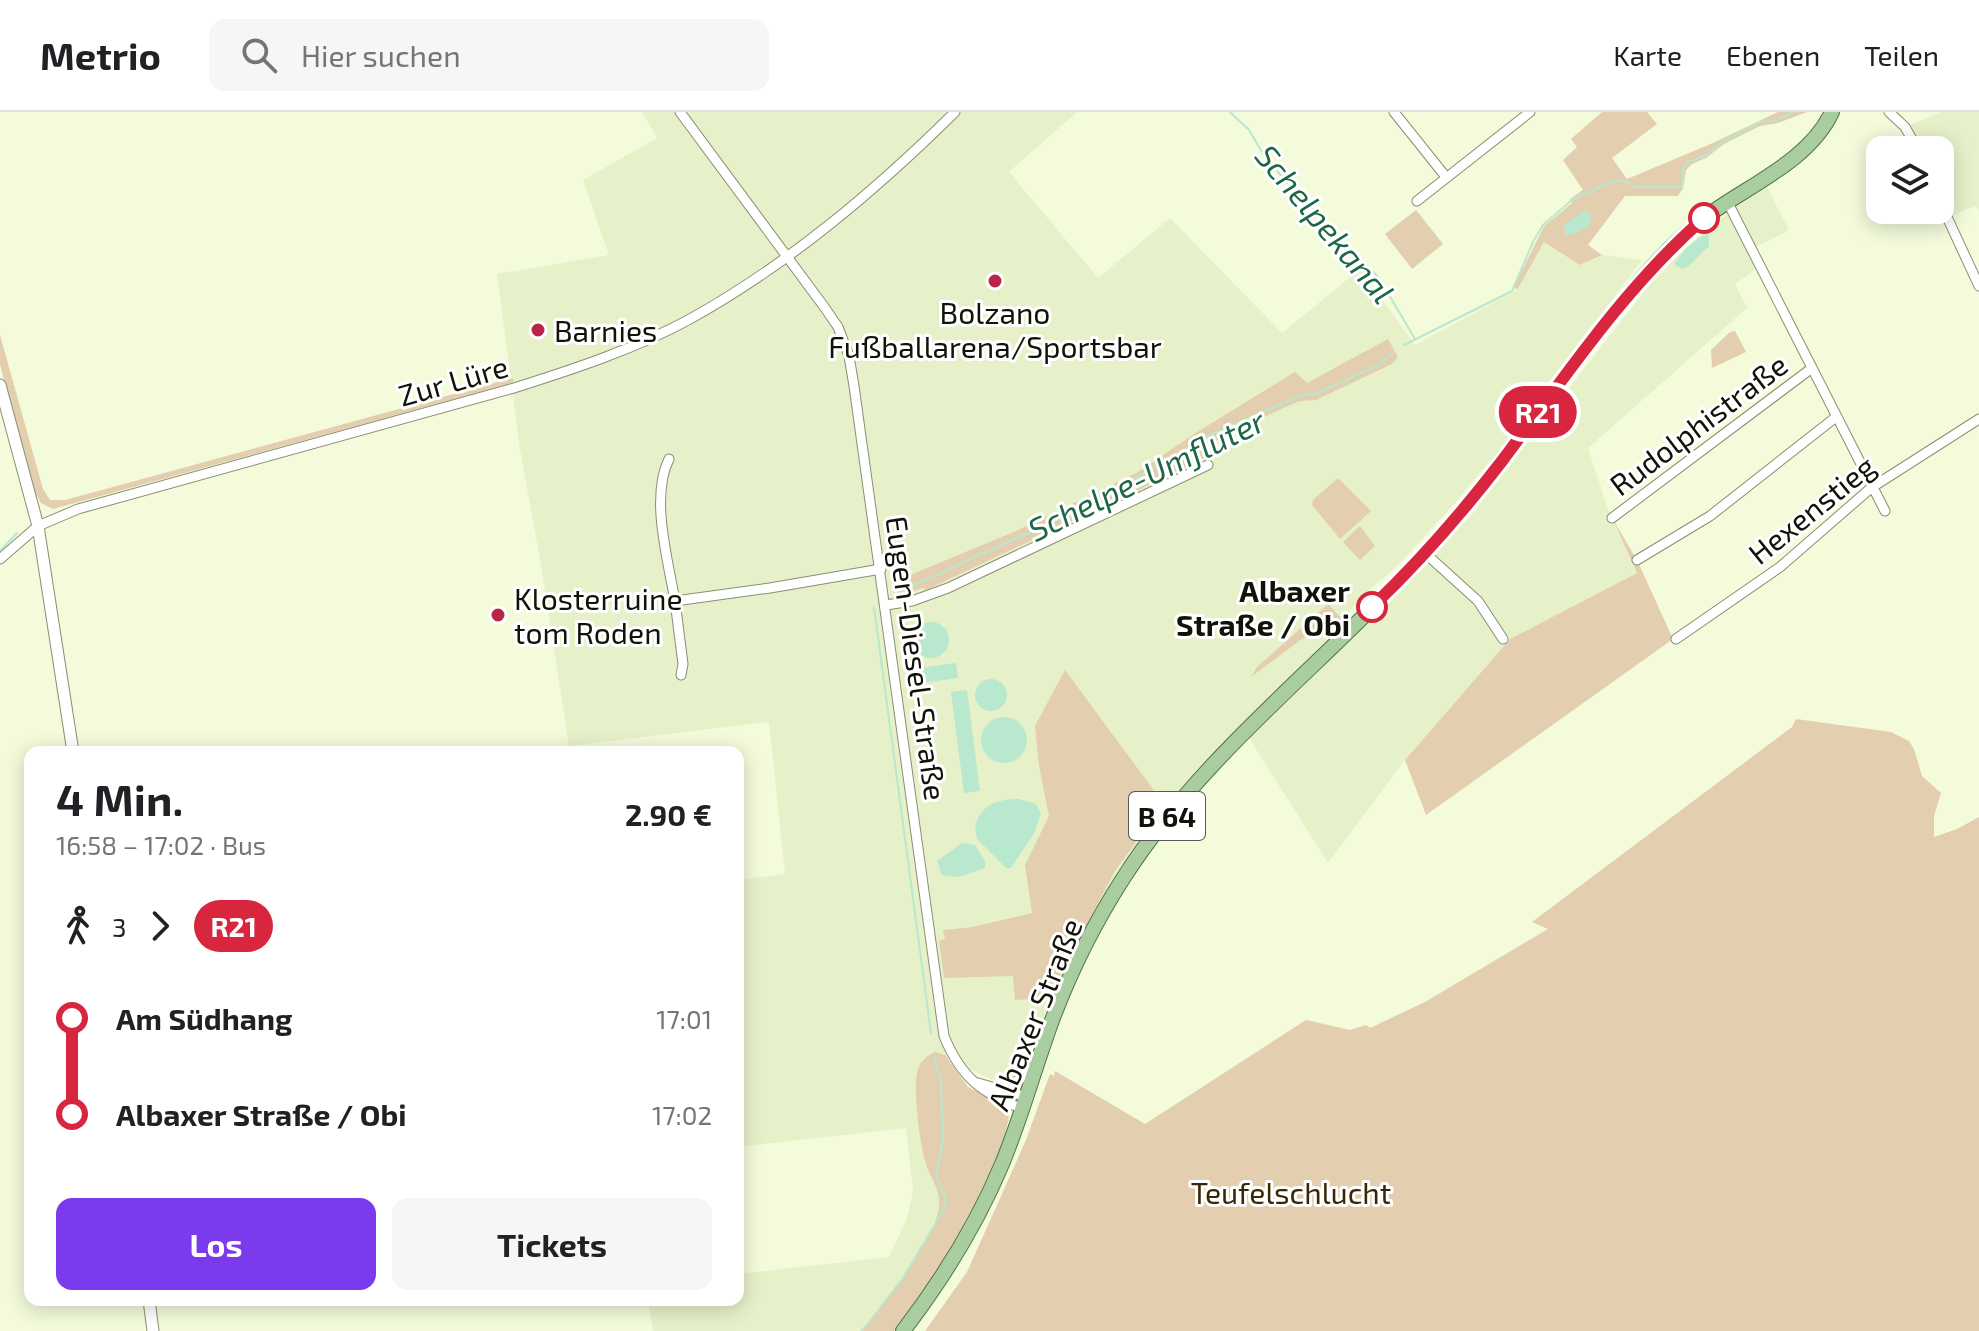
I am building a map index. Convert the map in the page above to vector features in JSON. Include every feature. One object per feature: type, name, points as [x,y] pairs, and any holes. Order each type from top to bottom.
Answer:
[{"type":"main road","name":"Albaxer Straße","points":[[903,1331],[939,1282],[976,1219],[1003,1163],[1063,993],[1090,936],[1122,880],[1158,827],[1221,755],[1425,553],[1500,463],[1643,277],[1678,240],[1727,201],[1801,152],[1821,131],[1832,112]]},
{"type":"street","name":"Eugen-Diesel-Straße","points":[[680,112],[838,327],[849,356],[944,1036],[953,1057],[968,1078],[983,1090],[1025,1103]]},
{"type":"street","name":"Zur Lüre","points":[[0,559],[38,526],[78,509],[514,388],[631,347],[689,319],[787,256],[884,180],[955,112]]},
{"type":"street","points":[[1394,112],[1446,177]]},
{"type":"street","points":[[1417,201],[1530,112]]},
{"type":"street","points":[[1889,112],[1910,136]]},
{"type":"street","points":[[1727,201],[1885,511]]},
{"type":"street","points":[[1950,224],[1979,286]]},
{"type":"street","name":"Rudolphistraße","points":[[1612,518],[1812,368]]},
{"type":"street","points":[[0,385],[38,526],[72,746]]},
{"type":"street","points":[[1637,560],[1710,516],[1836,417]]},
{"type":"street","name":"Hexenstieg","points":[[1676,639],[1780,567],[1871,488],[1979,419]]},
{"type":"street","points":[[669,459],[662,474],[661,514],[683,664],[681,675]]},
{"type":"street","points":[[886,605],[912,601],[948,588],[1208,465]]},
{"type":"street","points":[[1425,553],[1478,601],[1503,639]]},
{"type":"street","points":[[675,601],[881,569]]},
{"type":"street","points":[[1000,1089],[1025,1076],[1037,1064]]},
{"type":"street","points":[[968,1078],[1000,1089],[1025,1103]]},
{"type":"street","points":[[150,1306],[153,1331]]},
{"type":"shaded area","points":[[642,112],[1077,112],[1009,172],[1098,278],[1170,218],[1282,333],[1360,269],[1415,345],[1517,290],[1544,241],[1580,265],[1602,255],[1642,260],[1455,503],[1396,567],[1359,599],[1333,636],[1261,704],[1161,810],[1116,873],[1048,1005],[1032,1050],[1015,1075],[1004,1080],[990,1079],[935,1052],[925,1163],[939,1195],[939,1208],[931,1230],[898,1284],[860,1331],[653,1331],[649,1306],[744,1306],[744,1273],[889,1257],[907,1218],[913,1191],[906,1128],[744,1146],[744,879],[785,874],[769,722],[569,746],[520,450],[497,274],[609,255],[583,180],[657,138]]},
{"type":"shaded area","points":[[1941,112],[1979,112],[1979,211],[1976,206],[1954,214],[1954,136],[1915,136],[1910,125]]},
{"type":"shaded area","points":[[1767,187],[1789,230],[1754,248],[1762,265],[1735,284],[1747,308],[1588,448],[1611,518],[1637,573],[1510,639],[1405,760],[1328,863],[1249,738],[1476,510],[1488,488],[1515,458],[1650,284],[1685,248],[1733,209]]},
{"type":"shaded area","points":[[1584,211],[1592,215],[1589,226],[1570,235],[1565,234],[1564,225]]},
{"type":"shaded area","points":[[1709,234],[1709,247],[1686,267],[1676,266],[1681,254],[1690,245]]},
{"type":"shaded area","points":[[931,622],[944,627],[949,640],[944,653],[931,658],[918,653],[913,640],[918,627]]},
{"type":"shaded area","points":[[956,663],[958,678],[921,683],[919,668]]},
{"type":"shaded area","points":[[991,679],[1003,683],[1007,695],[1003,707],[991,711],[979,707],[975,695],[979,683]]},
{"type":"shaded area","points":[[967,690],[980,791],[964,793],[951,692]]},
{"type":"shaded area","points":[[1004,717],[1020,724],[1027,740],[1020,756],[1004,763],[988,756],[981,740],[988,724]]},
{"type":"shaded area","points":[[1019,799],[1036,804],[1041,814],[1034,833],[1011,868],[1006,868],[977,839],[975,826],[981,812],[991,804]]},
{"type":"shaded area","points":[[962,843],[975,845],[985,861],[985,868],[959,877],[942,875],[937,861]]},
{"type":"green space","points":[[1602,112],[1647,112],[1657,124],[1612,158],[1627,179],[1778,112],[1807,112],[1760,126],[1692,164],[1686,170],[1683,188],[1678,196],[1625,196],[1588,245],[1602,255],[1580,265],[1544,242],[1517,290],[1514,287],[1544,226],[1583,190],[1563,160],[1577,147],[1571,139]]},
{"type":"green space","points":[[1416,210],[1443,244],[1412,269],[1385,234]]},
{"type":"green space","points":[[1735,331],[1746,352],[1712,368],[1711,350]]},
{"type":"green space","points":[[0,335],[43,489],[50,500],[65,500],[513,378],[513,383],[53,509],[41,503],[34,490],[0,365]]},
{"type":"green space","points":[[1388,339],[1398,357],[1392,364],[1316,400],[1300,401],[1283,408],[1206,446],[1211,452],[1200,461],[926,590],[923,588],[902,595],[896,588],[903,578],[1016,531],[1138,472],[1295,372],[1307,383]]},
{"type":"green space","points":[[1338,478],[1371,511],[1340,539],[1312,505],[1313,500]]},
{"type":"green space","points":[[1612,518],[1637,560],[1673,639],[1426,815],[1405,760],[1510,639],[1637,573]]},
{"type":"green space","points":[[1360,526],[1375,546],[1360,560],[1343,542]]},
{"type":"green space","points":[[1328,604],[1344,621],[1302,639],[1251,677],[1257,667]]},
{"type":"green space","points":[[1065,670],[1164,804],[1115,871],[1048,998],[1015,1000],[1013,976],[944,978],[939,941],[945,939],[943,930],[973,927],[1032,913],[1025,865],[1049,816],[1035,726]]},
{"type":"green space","name":"Teufelschlucht","points":[[1796,719],[1891,732],[1909,741],[1922,776],[1941,793],[1934,816],[1934,837],[1979,817],[1979,1331],[925,1331],[967,1272],[1026,1140],[1050,1074],[1054,1076],[1055,1071],[1145,1124],[1306,1020],[1350,1030],[1366,1025],[1370,1028],[1425,1002],[1548,929],[1532,922],[1792,727]]},
{"type":"green space","points":[[935,1052],[945,1055],[968,1087],[1008,1107],[1008,1121],[978,1197],[924,1293],[894,1331],[860,1331],[918,1254],[939,1207],[938,1194],[923,1153],[916,1088],[919,1066]]},
{"type":"waterway","name":"Schelpekanal","points":[[1230,112],[1249,130],[1265,157],[1284,179],[1379,278],[1415,339]]},
{"type":"waterway","points":[[1404,345],[1512,291],[1543,225],[1572,200],[1611,182],[1623,180],[1635,187],[1682,187],[1683,168],[1687,162],[1705,156],[1724,141],[1760,122],[1777,120],[1792,112]]},
{"type":"waterway","name":"Schelpe-Umfluter","points":[[899,592],[1093,503],[1208,436],[1300,396],[1318,393],[1380,364],[1392,354]]},
{"type":"waterway","points":[[0,551],[17,533]]},
{"type":"waterway","name":"Schelpe-Umfluter","points":[[874,607],[931,1033]]},
{"type":"waterway","name":"Schelpe-Umfluter","points":[[862,1331],[903,1278],[944,1209],[946,1201],[936,1175],[943,1138],[941,1081],[934,1057]]},
{"type":"bus line","name":"R21","points":[[1372,607],[1410,570],[1472,498],[1643,277],[1704,218]]},
{"type":"place","name":"Bolzano Fußballarena/Sportsbar","points":[[995,281]]},
{"type":"place","name":"Barnies","points":[[538,330]]},
{"type":"place","name":"Albaxer Straße / Obi","points":[[1372,607]]},
{"type":"place","name":"Klosterruine tom Roden","points":[[498,615]]}]
